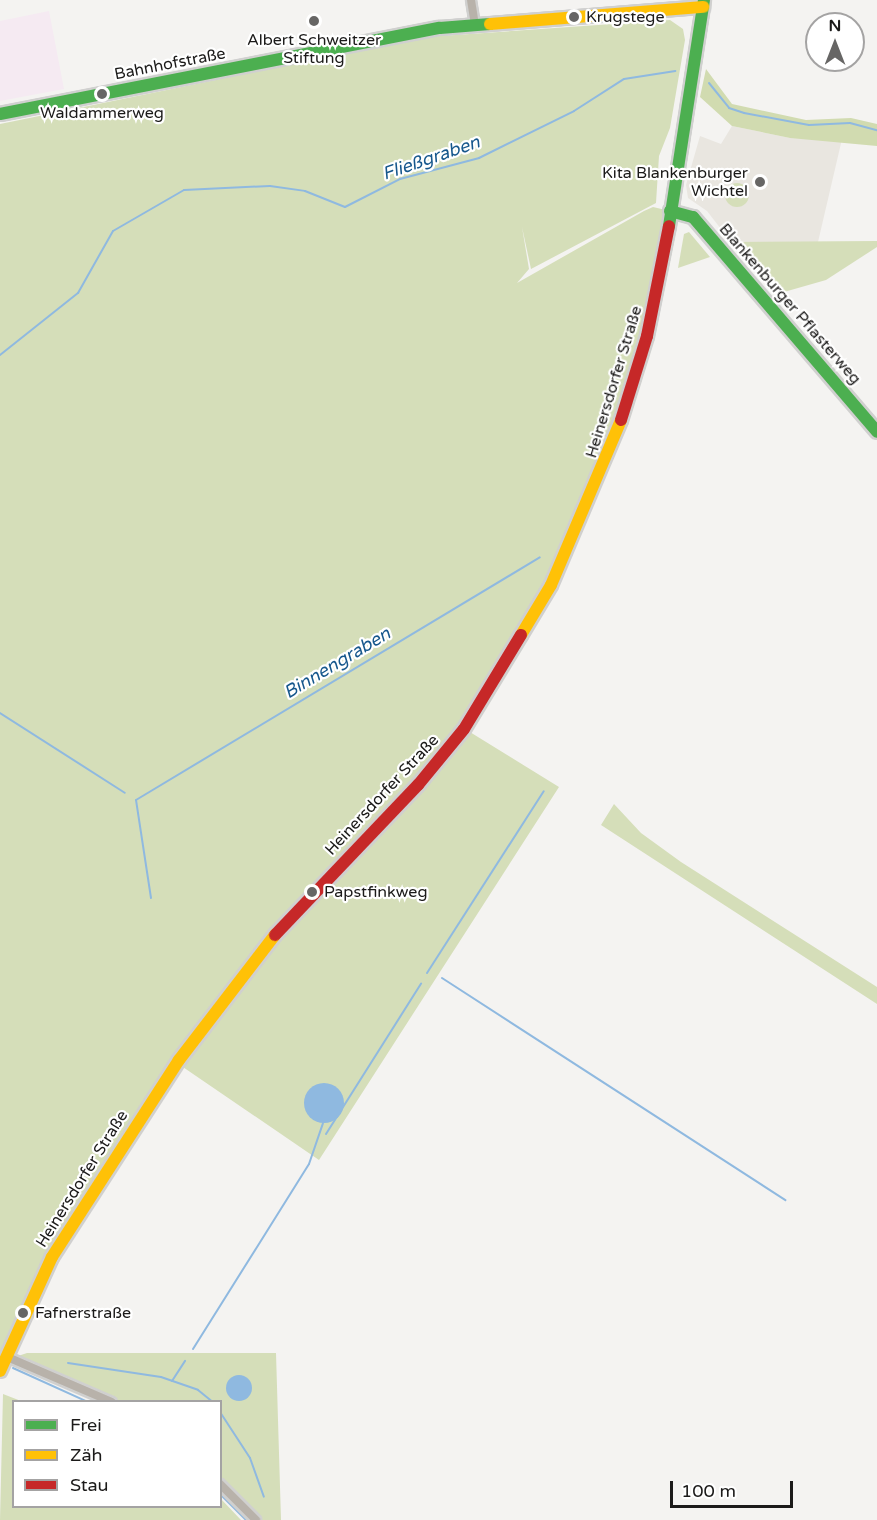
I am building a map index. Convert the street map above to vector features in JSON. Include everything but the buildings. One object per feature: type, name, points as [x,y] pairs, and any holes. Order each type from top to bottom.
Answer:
[{"type":"main road","name":"Bahnhofstraße","points":[[0,114],[475,25],[704,4]]},
{"type":"main road","name":"Heinersdorfer Straße","points":[[0,1371],[52,1257],[179,1060],[280,928],[424,777],[464,729],[509,661],[575,538],[613,445],[656,301],[704,4]]},
{"type":"main road","name":"Blankenburger Pflasterweg","points":[[670,211],[693,217],[877,432]]},
{"type":"street","points":[[471,0],[475,25]]},
{"type":"street","points":[[5,1356],[110,1400]]},
{"type":"street","points":[[222,1486],[255,1520]]},
{"type":"shaded area","points":[[49,11],[64,89],[0,101],[0,21]]},
{"type":"shaded area","name":"Kita Blankenburger Wichtel","points":[[732,126],[790,138],[842,139],[818,242],[731,242],[707,211],[688,198],[686,185],[700,136],[721,144]]},
{"type":"green space","points":[[670,20],[683,29],[685,40],[670,128],[659,156],[656,203],[531,269],[522,227],[529,269],[517,283],[644,211],[653,207],[670,211],[656,301],[575,538],[465,729],[559,787],[319,1160],[177,1063],[0,1357],[0,124],[426,37]]},
{"type":"green space","points":[[706,69],[732,104],[806,120],[851,118],[877,124],[877,146],[790,138],[732,126],[700,97]]},
{"type":"green space","points":[[737,183],[746,186],[749,195],[746,204],[737,207],[728,204],[725,195],[728,186]]},
{"type":"green space","points":[[689,232],[710,257],[678,268],[684,234]]},
{"type":"green space","points":[[877,241],[877,247],[826,280],[777,294],[731,242]]},
{"type":"green space","points":[[614,804],[641,833],[681,862],[877,987],[877,1004],[601,825]]},
{"type":"green space","points":[[27,1353],[276,1353],[281,1520],[259,1520],[222,1480],[222,1400],[117,1400],[18,1356]]},
{"type":"green space","points":[[3,1394],[18,1400],[12,1400],[12,1508],[222,1508],[222,1500],[241,1520],[0,1520]]},
{"type":"water","points":[[324,1083],[338,1089],[344,1103],[338,1117],[324,1123],[310,1117],[304,1103],[310,1089]]},
{"type":"water","points":[[239,1375],[248,1379],[252,1388],[248,1397],[239,1401],[230,1397],[226,1388],[230,1379]]},
{"type":"waterway","name":"Fließgraben","points":[[0,355],[78,293],[113,231],[184,190],[270,186],[305,191],[345,207],[400,179],[479,158],[574,111],[624,79],[675,71]]},
{"type":"waterway","name":"Fließgraben","points":[[709,83],[729,108],[744,113],[809,125],[850,123],[877,130]]},
{"type":"waterway","name":"Binnengraben","points":[[151,898],[136,800],[540,557]]},
{"type":"waterway","points":[[0,713],[125,793]]},
{"type":"waterway","points":[[427,973],[544,791]]},
{"type":"waterway","points":[[442,978],[785,1200]]},
{"type":"waterway","points":[[326,1134],[421,984]]},
{"type":"waterway","points":[[193,1349],[309,1164],[323,1123]]},
{"type":"waterway","points":[[172,1381],[185,1361]]},
{"type":"waterway","points":[[68,1363],[161,1377],[198,1390],[210,1400]]},
{"type":"waterway","points":[[13,1368],[84,1400]]},
{"type":"waterway","points":[[222,1415],[250,1458],[264,1497]]},
{"type":"waterway","points":[[222,1496],[246,1520]]},
{"type":"traffic: fast","points":[[669,226],[704,0]]},
{"type":"traffic: fast","points":[[0,114],[440,28],[490,24]]},
{"type":"traffic: fast","points":[[670,211],[693,217],[877,432]]},
{"type":"traffic: slow","points":[[490,24],[703,7]]},
{"type":"traffic: slow","points":[[521,635],[551,585],[621,420]]},
{"type":"traffic: slow","points":[[0,1371],[52,1257],[179,1060],[275,935]]},
{"type":"traffic: jam","points":[[621,420],[647,336],[669,226]]},
{"type":"traffic: jam","points":[[275,935],[418,785],[464,729],[521,635]]},
{"type":"place","name":"Krugstege","points":[[574,17]]},
{"type":"place","name":"Albert Schweitzer Stiftung","points":[[314,21]]},
{"type":"place","name":"Waldammerweg","points":[[102,94]]},
{"type":"place","name":"Kita Blankenburger Wichtel","points":[[760,182]]},
{"type":"place","name":"Papstfinkweg","points":[[312,892]]},
{"type":"place","name":"Fafnerstraße","points":[[23,1313]]}]
